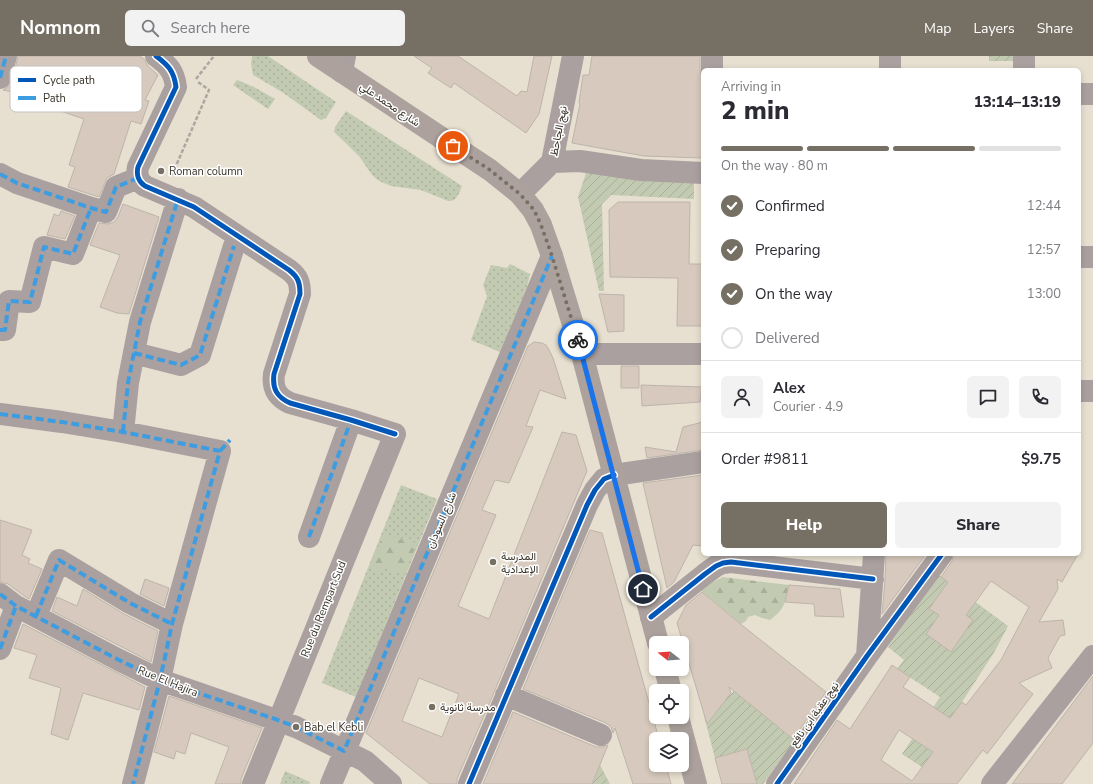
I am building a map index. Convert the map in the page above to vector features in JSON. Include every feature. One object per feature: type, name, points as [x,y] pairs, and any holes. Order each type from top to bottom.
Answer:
[{"type":"main road","name":"شارع محمد علي","points":[[318,56],[344,64],[490,170],[520,194],[534,210],[552,256],[582,354],[656,636]]},
{"type":"main road","points":[[680,724],[696,784]]},
{"type":"street","points":[[0,78],[6,56]]},
{"type":"street","points":[[156,56],[166,64],[182,82],[138,167],[138,178],[142,184],[194,206],[294,274],[298,280],[300,294],[274,374],[273,382],[275,389],[278,395],[290,403],[351,420],[310,537]]},
{"type":"street","name":"نهج الجاحظ","points":[[520,194],[552,162],[573,56]]},
{"type":"street","points":[[712,56],[712,68]]},
{"type":"street","points":[[890,56],[890,68]]},
{"type":"street","points":[[1024,56],[1024,68]]},
{"type":"street","points":[[1081,94],[1093,94]]},
{"type":"street","points":[[552,162],[580,161],[642,170],[701,173]]},
{"type":"street","points":[[0,174],[17,182],[106,212],[116,187],[138,178]]},
{"type":"street","points":[[122,432],[128,383],[140,322],[171,196]]},
{"type":"street","points":[[0,330],[5,330],[9,301],[30,302],[44,247],[73,254],[91,208]]},
{"type":"street","points":[[134,353],[181,365],[200,354],[234,246]]},
{"type":"street","name":"شارع السودان","points":[[331,784],[552,256]]},
{"type":"street","points":[[1081,257],[1093,257]]},
{"type":"street","points":[[582,354],[701,354]]},
{"type":"street","points":[[1081,391],[1093,391]]},
{"type":"street","points":[[0,414],[225,446],[172,624],[160,680],[133,784]]},
{"type":"street","name":"Rue du Rempart Sud","points":[[253,784],[395,434],[351,420]]},
{"type":"street","points":[[469,784],[587,504],[595,490],[604,479],[614,475],[701,462]]},
{"type":"street","points":[[867,656],[874,556]]},
{"type":"street","name":"نهج عقبة ابن نافع","points":[[777,784],[867,656],[941,556]]},
{"type":"street","points":[[36,616],[59,560],[130,603],[172,624]]},
{"type":"street","points":[[651,617],[705,574],[723,563],[731,562],[873,579]]},
{"type":"street","points":[[0,649],[8,600]]},
{"type":"street","name":"Rue El Hajira","points":[[8,600],[119,660],[160,680],[296,727],[365,761],[391,784]]},
{"type":"street","points":[[992,784],[1093,656]]},
{"type":"street","points":[[506,695],[601,735]]},
{"type":"path","points":[[182,82],[214,56]]},
{"type":"path","points":[[171,196],[210,90],[182,82]]},
{"type":"green space","points":[[252,56],[268,56],[336,102],[326,118],[321,120],[282,92],[253,75],[251,64]]},
{"type":"green space","points":[[989,56],[1017,56],[1017,61],[989,61]]},
{"type":"green space","points":[[237,80],[254,87],[275,99],[268,109],[233,85]]},
{"type":"green space","points":[[346,111],[462,186],[456,199],[448,201],[421,190],[391,186],[379,181],[372,175],[359,156],[334,132],[335,127]]},
{"type":"green space","points":[[586,173],[694,183],[694,199],[611,195],[602,204],[604,291],[599,291],[578,197]]},
{"type":"green space","points":[[510,264],[530,274],[527,287],[500,352],[471,340],[487,296],[483,285],[491,265],[507,268]]},
{"type":"green space","points":[[401,485],[437,499],[356,697],[322,683]]},
{"type":"green space","points":[[389,535],[398,541],[403,538],[409,538],[415,543],[413,554],[406,570],[400,574],[394,572],[391,567],[386,567],[380,571],[372,570],[371,564],[380,542],[384,536]]},
{"type":"green space","points":[[939,575],[1008,626],[995,651],[954,714],[952,727],[922,767],[902,754],[940,697],[897,669],[904,660],[888,647]]},
{"type":"green space","points":[[723,577],[789,585],[782,609],[770,620],[755,615],[748,617],[746,621],[741,624],[699,589]]},
{"type":"green space","points":[[734,691],[795,740],[763,784],[757,784],[747,749],[715,758],[704,716],[712,717]]},
{"type":"green space","points":[[600,765],[610,784],[592,784]]},
{"type":"green space","points":[[285,771],[310,782],[309,784],[280,784]]},
{"type":"building","points":[[18,56],[140,56],[158,75],[145,100],[149,101],[141,124],[131,121],[114,174],[107,178],[99,197],[68,187],[75,167],[69,165],[84,119],[64,112],[142,112],[142,66],[16,66]]},
{"type":"building","points":[[414,56],[458,56],[517,96],[521,91],[527,92],[534,56],[552,56],[539,114],[526,133],[454,83],[451,88],[428,73],[432,68]]},
{"type":"building","points":[[592,56],[700,56],[701,158],[644,156],[572,143],[580,104],[583,75],[589,75]]},
{"type":"building","points":[[10,84],[10,91],[3,90]]},
{"type":"building","points":[[618,202],[690,202],[689,264],[701,264],[701,326],[677,326],[678,278],[610,277],[609,210]]},
{"type":"building","points":[[123,204],[159,217],[129,314],[117,313],[100,307],[120,255],[90,245],[99,223],[108,224],[114,222],[118,217]]},
{"type":"building","points":[[61,211],[75,216],[65,239],[47,235],[54,214],[59,216]]},
{"type":"building","points":[[599,294],[624,295],[624,331],[608,332]]},
{"type":"building","name":"المدرسة الإعدادية","points":[[534,342],[546,345],[553,358],[566,399],[540,390],[526,426],[533,427],[509,483],[495,480],[482,510],[496,515],[458,606],[489,619],[562,432],[576,435],[587,471],[457,779],[457,784],[430,784],[366,733],[528,346]],"holes":[[[419,678],[459,694],[442,737],[402,721]]]},
{"type":"building","points":[[621,366],[639,366],[639,388],[621,388]]},
{"type":"building","points":[[641,385],[701,387],[700,402],[642,406]]},
{"type":"building","points":[[701,422],[701,450],[647,458],[645,447],[676,452],[683,427]]},
{"type":"building","points":[[701,475],[701,546],[693,545],[674,582],[667,588],[643,483]]},
{"type":"building","points":[[0,520],[32,530],[22,555],[30,559],[28,563],[42,569],[29,599],[8,584],[0,582]]},
{"type":"building","points":[[590,530],[602,533],[649,703],[649,724],[655,724],[657,732],[649,732],[649,772],[668,772],[671,784],[633,784],[615,728],[613,733],[611,727],[606,723],[523,689]]},
{"type":"building","points":[[886,556],[925,556],[882,614]]},
{"type":"building","points":[[953,556],[1077,556],[1062,582],[1057,579],[1058,589],[1039,622],[1063,620],[1065,635],[1060,636],[1048,658],[1052,668],[1019,683],[1033,694],[987,754],[983,750],[957,784],[794,784],[837,720],[850,729],[892,665],[910,677],[903,687],[950,718],[962,702],[966,705],[1001,660],[1029,607],[991,581],[966,615],[973,620],[951,652],[926,634],[939,615],[929,609],[948,582],[941,577],[952,561]],"holes":[[[899,730],[933,752],[912,781],[881,760]]]},
{"type":"building","points":[[145,579],[169,588],[164,606],[140,594]]},
{"type":"building","points":[[789,585],[840,589],[844,617],[815,616],[814,604],[785,602]]},
{"type":"building","points":[[83,589],[124,614],[158,631],[151,662],[52,611],[57,597],[77,606]]},
{"type":"building","points":[[702,592],[826,692],[793,739],[729,687],[731,693],[707,724],[689,663],[689,636],[681,636],[677,623],[686,605]]},
{"type":"building","points":[[23,624],[145,687],[139,710],[83,693],[68,740],[51,734],[61,688],[29,678],[37,655],[14,648]]},
{"type":"building","points":[[1093,676],[1093,743],[1062,784],[1012,784]]},
{"type":"building","points":[[169,696],[262,728],[241,779],[241,784],[215,784],[229,747],[191,733],[185,754],[176,751],[174,759],[154,752]]},
{"type":"building","points":[[513,712],[596,747],[608,745],[592,784],[483,784]]},
{"type":"building","points":[[747,749],[757,784],[722,784],[715,758]]},
{"type":"marked path","points":[[0,78],[6,56]]},
{"type":"marked path","points":[[0,174],[17,183],[106,212],[116,187],[138,178]]},
{"type":"marked path","points":[[123,432],[128,383],[140,322],[178,199]]},
{"type":"marked path","points":[[0,330],[5,330],[9,301],[30,302],[44,247],[73,254],[91,208]]},
{"type":"marked path","points":[[134,353],[181,365],[200,355],[234,246]]},
{"type":"marked path","points":[[0,594],[16,606],[160,680],[278,720],[296,727],[344,751],[552,256]]},
{"type":"marked path","points":[[0,414],[123,432],[220,451],[172,624],[160,680],[133,784]]},
{"type":"marked path","points":[[309,537],[351,420]]},
{"type":"marked path","points":[[220,451],[230,440]]},
{"type":"marked path","points":[[36,616],[59,560],[130,603],[172,624]]},
{"type":"marked path","points":[[0,649],[16,606]]},
{"type":"cycle path","points":[[156,56],[170,69],[174,77],[176,87],[138,167],[137,173],[141,182],[145,186],[194,207],[295,275],[300,286],[300,294],[274,374],[276,392],[282,398],[290,403],[395,434]]},
{"type":"cycle path","points":[[469,784],[587,505],[595,490],[604,479],[614,475]]},
{"type":"cycle path","points":[[777,784],[867,656],[941,556]]},
{"type":"cycle path","points":[[651,617],[705,574],[723,563],[731,562],[873,579]]},
{"type":"way so far","points":[[453,146],[490,170],[520,194],[534,210],[552,256],[578,340]]},
{"type":"place","name":"Roman column","points":[[161,171]]},
{"type":"place","name":"المدرسة الإعدادية","points":[[493,562]]},
{"type":"place","name":"مدرسة ثانوية","points":[[432,707]]},
{"type":"place","name":"Bab el Kebli","points":[[296,727]]},
{"type":"route","points":[[578,340],[643,589]]}]
